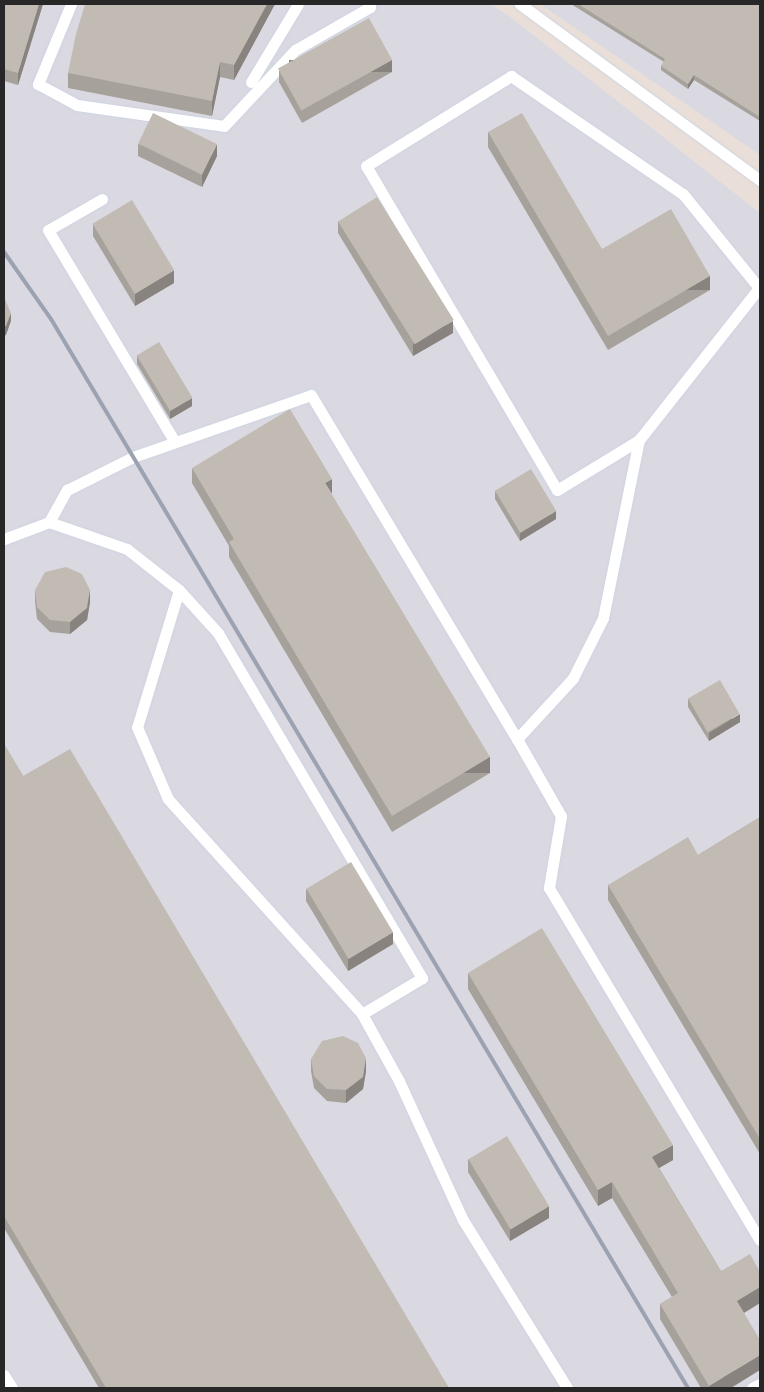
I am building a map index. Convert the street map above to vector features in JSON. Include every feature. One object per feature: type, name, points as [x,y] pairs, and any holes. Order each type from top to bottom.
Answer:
[{"type":"lane","points":[[71,4],[38,84],[77,105],[224,126],[295,50],[370,7],[370,4]]},
{"type":"lane","points":[[251,82],[298,4]]},
{"type":"lane","points":[[520,4],[760,180]]},
{"type":"lane","points":[[511,76],[683,194],[760,289],[639,440],[557,490],[366,166],[511,76]]},
{"type":"lane","points":[[102,199],[48,230],[175,442]]},
{"type":"lane","points":[[50,522],[67,490],[133,457],[311,395],[561,816],[550,888],[760,1240]]},
{"type":"lane","points":[[517,739],[573,678],[603,618],[639,440]]},
{"type":"lane","points":[[4,539],[50,522],[127,549],[179,590],[218,633],[422,978],[362,1014]]},
{"type":"lane","points":[[179,590],[137,727],[168,799],[362,1014],[399,1081],[463,1220],[567,1388]]},
{"type":"lane","points":[[752,1388],[760,1384]]},
{"type":"shaded area","points":[[4,4],[490,4],[509,16],[760,213],[760,1388],[4,1388]]},
{"type":"shaded area","points":[[540,4],[760,4],[760,155]]},
{"type":"building","points":[[4,4],[39,4],[18,73],[4,69]]},
{"type":"building","points":[[85,4],[267,4],[234,65],[220,62],[212,101],[68,73],[76,34]]},
{"type":"building","points":[[578,4],[760,4],[760,117],[694,75],[688,84],[661,66],[665,59]]},
{"type":"building","points":[[369,18],[392,60],[301,110],[278,68]]},
{"type":"building","points":[[153,113],[217,144],[202,175],[138,144]]},
{"type":"building","points":[[522,113],[602,249],[671,209],[710,276],[608,336],[488,132]]},
{"type":"building","points":[[377,197],[454,320],[415,344],[338,221]]},
{"type":"building","points":[[132,200],[174,270],[135,294],[93,224]]},
{"type":"building","points":[[4,297],[11,313],[4,327]]},
{"type":"building","points":[[159,342],[192,398],[170,411],[137,355]]},
{"type":"building","points":[[290,409],[332,479],[325,483],[490,757],[392,816],[229,542],[234,539],[192,468]]},
{"type":"building","points":[[531,469],[556,511],[520,533],[495,491]]},
{"type":"building","points":[[66,567],[82,574],[90,590],[87,608],[70,622],[50,620],[37,607],[35,590],[45,572]]},
{"type":"building","points":[[720,680],[740,714],[707,732],[688,698]]},
{"type":"building","points":[[4,744],[23,776],[70,749],[449,1388],[106,1388],[4,1216]]},
{"type":"building","points":[[760,817],[760,1139],[608,885],[688,837],[698,855]]},
{"type":"building","points":[[351,862],[393,932],[349,959],[306,889]]},
{"type":"building","points":[[542,928],[673,1145],[652,1157],[721,1271],[750,1254],[760,1272],[760,1287],[737,1301],[760,1340],[760,1355],[709,1386],[660,1304],[678,1293],[612,1182],[598,1190],[468,973]]},
{"type":"building","points":[[343,1036],[358,1043],[366,1058],[363,1077],[346,1090],[327,1089],[314,1076],[311,1059],[322,1041]]},
{"type":"building","points":[[507,1136],[549,1206],[511,1229],[468,1159]]},
{"type":"railway","points":[[4,252],[51,319],[688,1388]]}]
